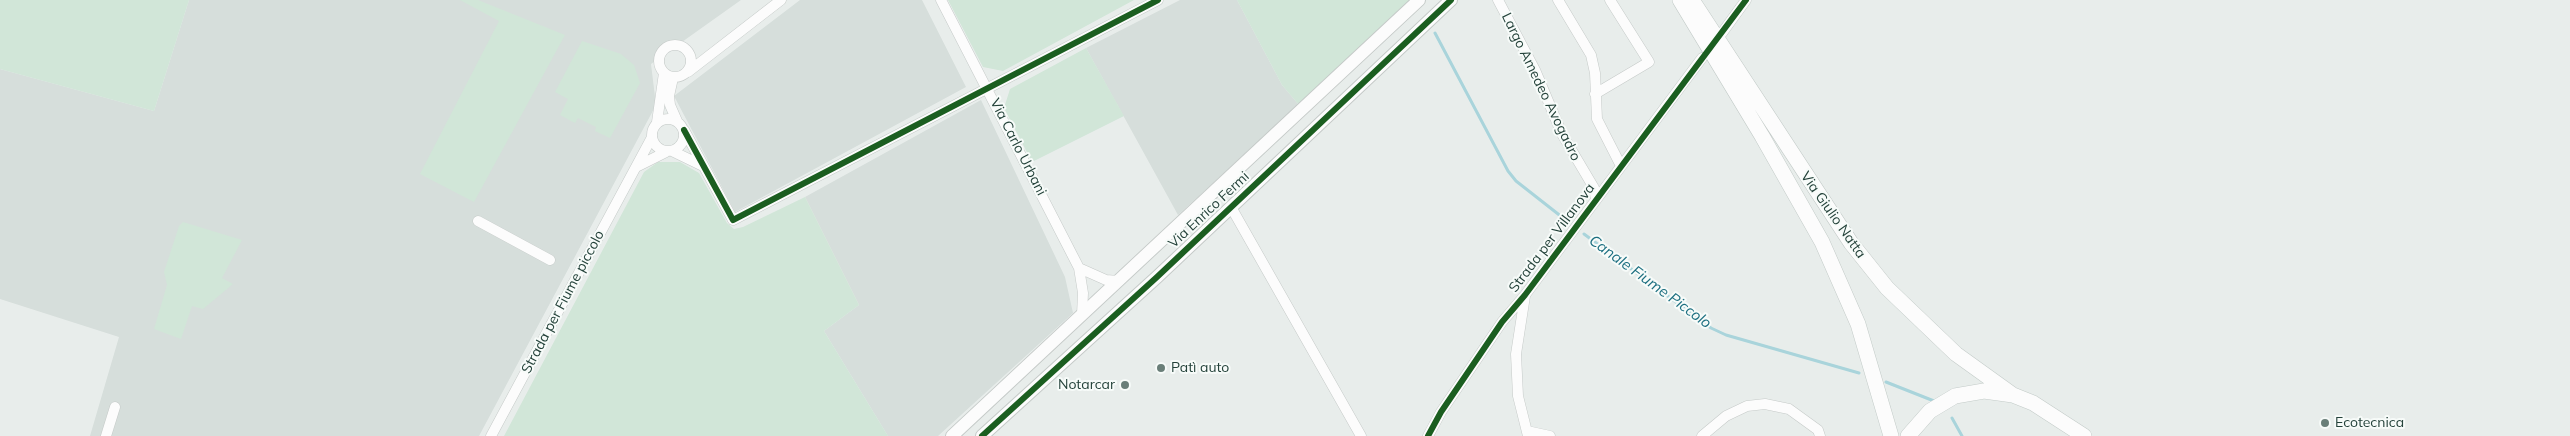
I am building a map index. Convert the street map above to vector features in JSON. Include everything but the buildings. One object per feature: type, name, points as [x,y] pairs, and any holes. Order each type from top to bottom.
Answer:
[{"type":"main road","name":"Via Giulio Natta","points":[[1680,0],[1762,136],[1822,242],[1858,324],[1891,436]]},
{"type":"main road","name":"Via Giulio Natta","points":[[1692,0],[1851,243],[1887,288],[1956,354],[2014,394]]},
{"type":"main road","points":[[1908,436],[1930,411],[1956,396],[1984,391],[2014,394],[2033,403],[2084,436]]},
{"type":"main road","points":[[2050,415],[2066,436]]},
{"type":"street","points":[[712,52],[697,55],[680,45],[664,49],[659,64],[664,73],[674,78],[684,76],[712,52],[781,0]]},
{"type":"street","name":"Via Carlo Urbani","points":[[941,0],[1079,268],[1083,293],[1082,315]]},
{"type":"street","points":[[674,78],[669,96],[670,105],[732,220],[1158,0]]},
{"type":"street","name":"Via Enrico Fermi","points":[[952,436],[1419,0]]},
{"type":"street","name":"Via Enrico Fermi","points":[[982,436],[1231,207],[1451,0]]},
{"type":"street","name":"Largo Amedeo Avogadro","points":[[1498,0],[1535,70],[1562,134],[1594,188],[1596,200]]},
{"type":"street","points":[[1558,0],[1591,56],[1595,73],[1597,119],[1621,166]]},
{"type":"street","points":[[1595,94],[1649,62],[1610,0]]},
{"type":"street","points":[[1722,33],[1746,0]]},
{"type":"street","points":[[688,72],[692,62],[689,51]]},
{"type":"street","name":"Strada per Villanova","points":[[1428,436],[1433,424],[1502,322],[1525,295],[1702,58]]},
{"type":"street","points":[[664,73],[657,122],[652,137],[656,147],[686,156],[704,167]]},
{"type":"street","points":[[635,168],[681,146],[685,135],[681,126],[667,118],[657,122]]},
{"type":"street","name":"Strada per Fiume piccolo","points":[[491,436],[652,137]]},
{"type":"street","name":"Via Enrico Fermi","points":[[1231,207],[1361,436]]},
{"type":"street","points":[[478,221],[550,260]]},
{"type":"street","points":[[1079,268],[1106,280],[1119,280]]},
{"type":"street","points":[[1525,295],[1516,354],[1518,396],[1527,433],[1550,436]]},
{"type":"street","points":[[1702,436],[1726,416],[1747,406],[1765,404],[1789,409],[1818,430],[1820,436]]},
{"type":"street","points":[[106,436],[116,407]]},
{"type":"shaded area","points":[[189,0],[741,0],[651,64],[656,105],[479,436],[90,436],[119,337],[0,299],[0,69],[154,111]]},
{"type":"shaded area","points":[[800,0],[922,0],[966,87],[735,212],[674,96]]},
{"type":"shaded area","points":[[1180,0],[1237,0],[1282,85],[1299,105],[1178,215],[1086,48]]},
{"type":"shaded area","points":[[981,100],[1065,277],[1073,313],[938,436],[888,436],[824,331],[859,305],[805,197]]},
{"type":"green space","points":[[0,0],[189,0],[154,111],[0,69]]},
{"type":"green space","points":[[460,0],[478,0],[565,35],[474,202],[420,174],[499,21]]},
{"type":"green space","points":[[948,0],[1134,0],[1003,71],[983,67]]},
{"type":"green space","points":[[1237,0],[1411,0],[1299,105],[1282,85]]},
{"type":"green space","points":[[582,41],[621,54],[634,65],[640,83],[610,138],[595,131],[596,127],[578,118],[575,123],[560,115],[568,99],[555,92]]},
{"type":"green space","points":[[1086,48],[1124,116],[1032,162],[1004,108],[1010,89]]},
{"type":"green space","points":[[658,162],[680,162],[699,173],[727,223],[734,229],[743,227],[805,197],[859,305],[824,331],[888,436],[504,436],[644,172]]},
{"type":"green space","points":[[183,222],[242,240],[222,278],[233,284],[203,309],[192,306],[181,339],[154,329],[167,285],[164,272],[179,226]]},
{"type":"waterway","name":"Canale Fiume Piccolo","points":[[1435,33],[1508,171],[1516,181],[1567,221]]},
{"type":"waterway","name":"Canale Fiume Piccolo","points":[[1584,234],[1711,328],[1726,335],[1859,373]]},
{"type":"waterway","name":"Canale Fiume Piccolo","points":[[1886,382],[1934,401]]},
{"type":"waterway","name":"Canale Fiume Piccolo","points":[[1952,418],[1962,436]]},
{"type":"cycle path","points":[[684,130],[733,220],[1158,0]]},
{"type":"cycle path","points":[[982,436],[1157,277],[1451,0]]},
{"type":"cycle path","points":[[1428,436],[1441,412],[1502,322],[1525,295],[1746,0]]},
{"type":"place","name":"Patì auto","points":[[1161,368]]},
{"type":"place","name":"Notarcar","points":[[1125,385]]},
{"type":"place","name":"Ecotecnica","points":[[2325,423]]}]
